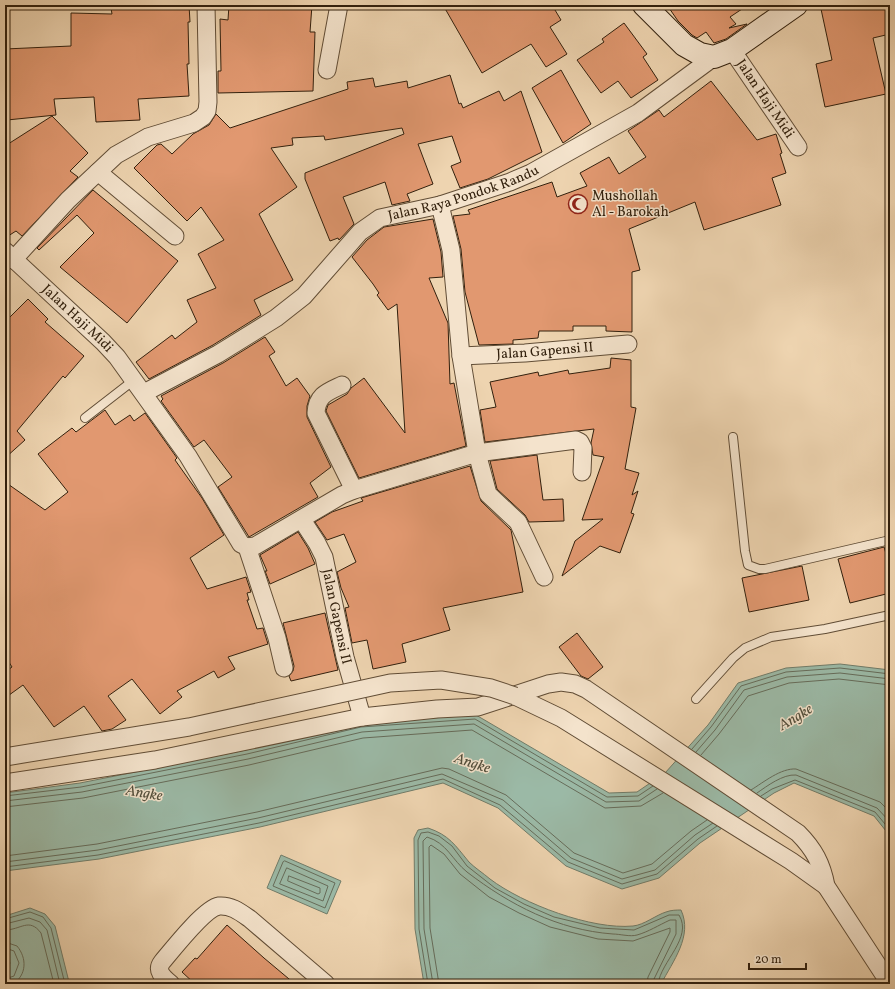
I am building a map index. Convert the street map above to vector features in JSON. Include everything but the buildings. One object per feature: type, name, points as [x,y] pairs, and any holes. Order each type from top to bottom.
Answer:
[{"type":"main road","points":[[644,5],[684,45],[700,54],[723,53],[796,5]]},
{"type":"street","points":[[9,255],[43,226],[116,155],[131,145],[148,137],[194,122],[203,117],[207,110],[208,102],[206,5]]},
{"type":"street","points":[[327,70],[339,5]]},
{"type":"street","name":"Jalan Haji Midi","points":[[723,53],[798,147]]},
{"type":"street","name":"Jalan Raya Pondok Randu","points":[[139,387],[218,354],[276,318],[304,296],[360,232],[380,218],[440,205],[510,182],[531,173],[638,113],[723,53]]},
{"type":"street","points":[[98,172],[175,236]]},
{"type":"street","points":[[440,205],[451,250],[461,356],[477,453],[488,494],[518,522],[544,577]]},
{"type":"street","name":"Jalan Haji Midi","points":[[9,255],[103,342],[139,387]]},
{"type":"street","name":"Jalan Gapensi II","points":[[461,356],[524,353],[628,344]]},
{"type":"street","points":[[342,385],[322,394],[316,405],[316,413],[354,490]]},
{"type":"street","points":[[139,387],[188,456],[241,544],[247,547],[255,546],[302,520],[342,495],[354,490],[477,453],[576,440],[580,442],[583,448],[582,472]]},
{"type":"street","name":"Jalan Gapensi II","points":[[302,520],[324,557],[345,657],[362,717]]},
{"type":"street","points":[[247,547],[277,638],[284,668]]},
{"type":"street","points":[[5,757],[189,727],[390,683],[441,680],[491,688],[514,696],[561,718],[791,861],[826,886],[890,984]]},
{"type":"street","points":[[5,783],[155,760],[362,717],[437,709],[478,707],[548,684],[561,682],[575,684],[586,689],[798,833],[811,846],[818,858],[823,870],[826,886]]},
{"type":"street","points":[[171,984],[161,975],[159,965],[191,929],[206,914],[217,906],[226,906],[237,910],[326,984]]},
{"type":"lane","points":[[85,418],[139,387]]},
{"type":"lane","points":[[733,437],[745,551],[748,565],[759,569],[765,569],[890,540]]},
{"type":"lane","points":[[696,699],[745,648],[771,637],[826,629],[890,615]]},
{"type":"water","name":"Angke","points":[[840,664],[890,670],[890,836],[874,816],[794,783],[774,793],[700,843],[659,878],[622,889],[566,866],[498,808],[443,783],[260,827],[99,859],[5,871],[5,793],[80,783],[246,750],[361,723],[476,715],[609,793],[637,792],[665,773],[708,725],[738,683],[786,668]]},
{"type":"water","points":[[428,828],[447,837],[471,864],[490,879],[520,897],[558,913],[598,924],[633,926],[641,924],[668,911],[681,910],[685,929],[683,939],[676,957],[661,984],[424,984],[415,929],[414,838],[418,830]]},
{"type":"water","points":[[281,855],[341,881],[327,914],[267,888]]},
{"type":"water","points":[[30,908],[45,914],[55,926],[69,982],[68,984],[5,984],[5,974],[10,963],[5,954],[5,916]]},
{"type":"place","name":"Mushollah Al - Barokah","points":[[578,204]]}]
